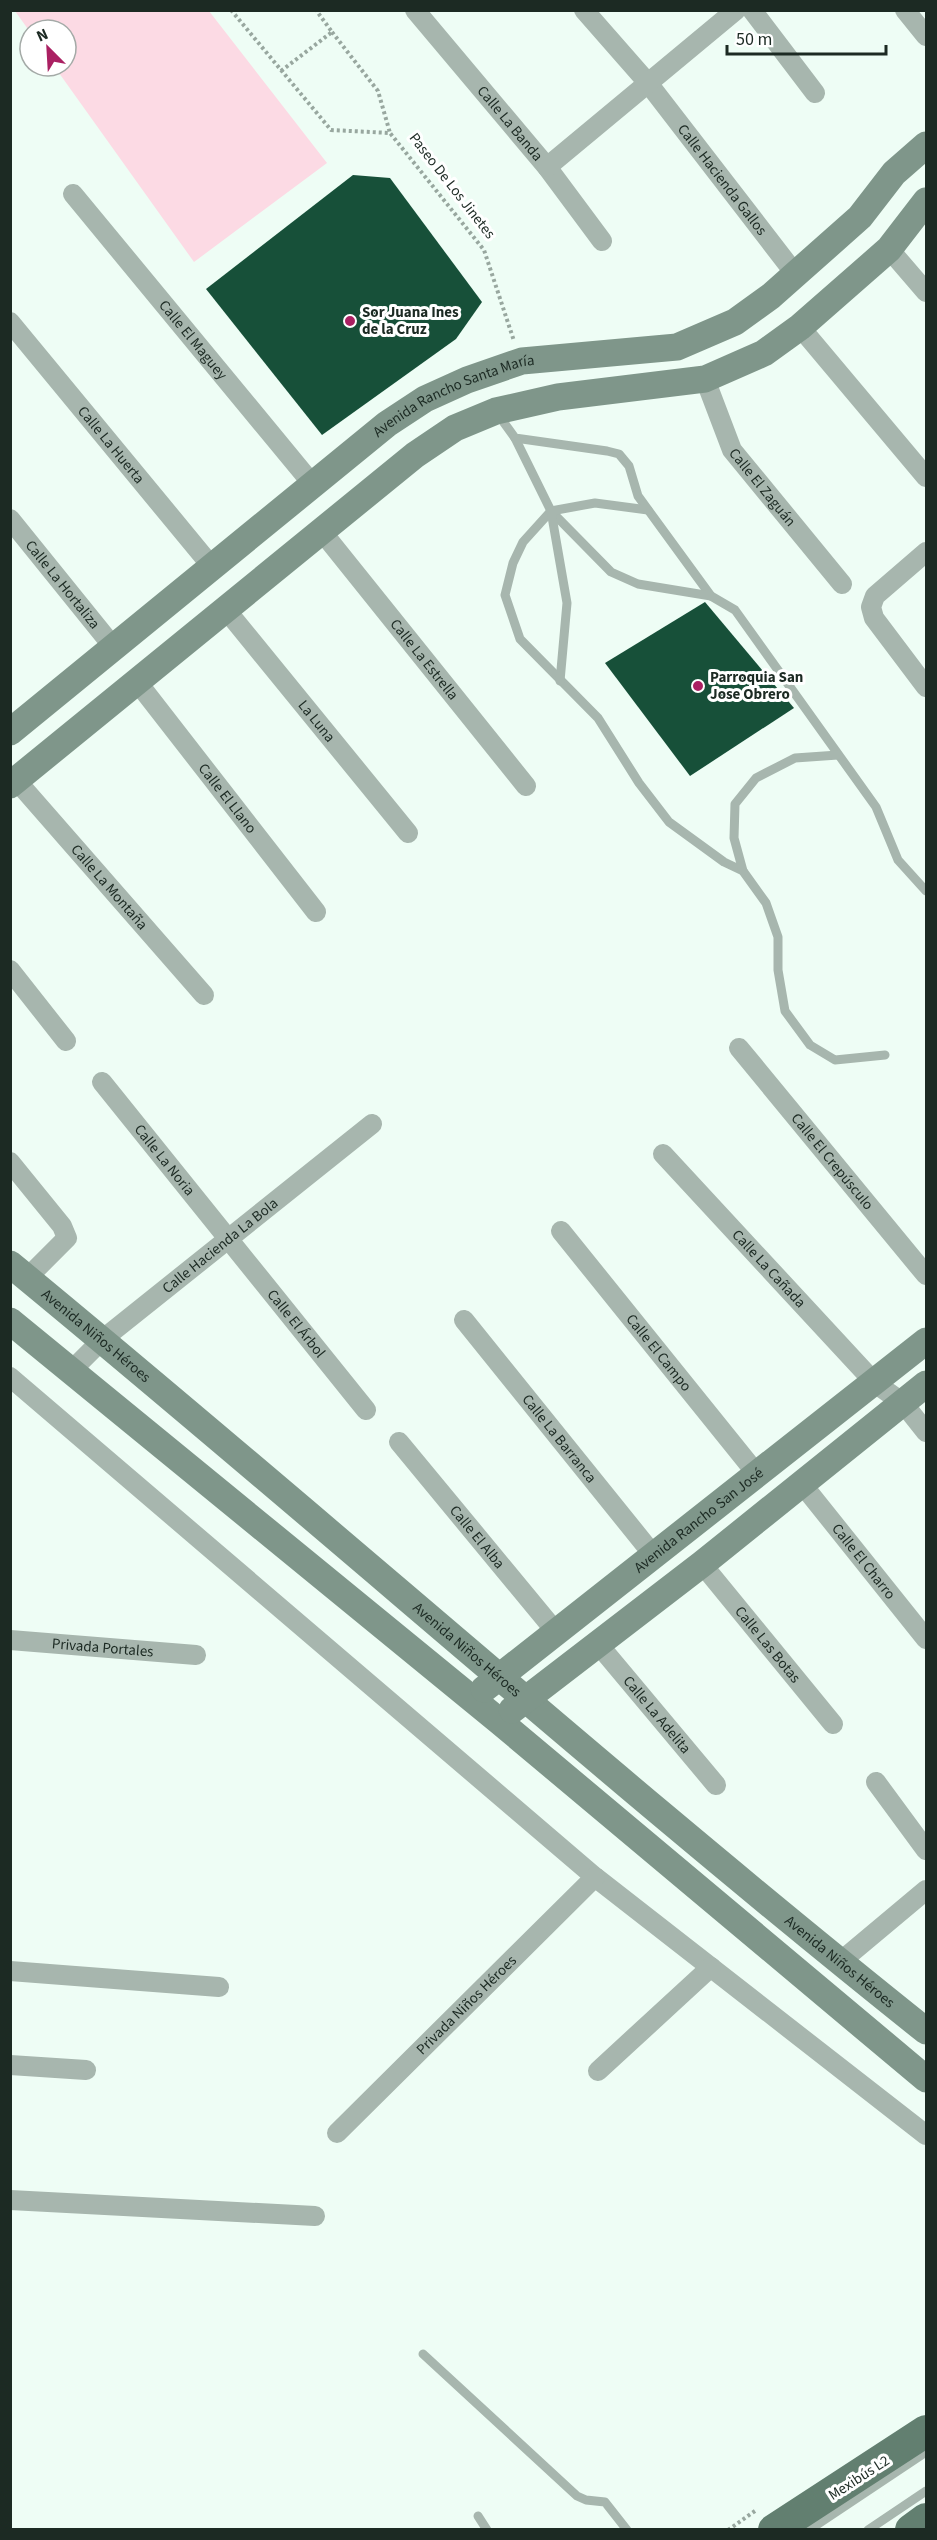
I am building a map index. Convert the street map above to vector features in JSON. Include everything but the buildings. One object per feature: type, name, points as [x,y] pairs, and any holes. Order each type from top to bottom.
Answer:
[{"type":"main road","points":[[774,2529],[927,2431]]},
{"type":"main road","points":[[911,2529],[927,2519]]},
{"type":"street","name":"Calle La Banda","points":[[415,10],[547,167],[602,241]]},
{"type":"street","name":"Calle Hacienda Gallos","points":[[584,10],[648,84],[796,275]]},
{"type":"street","points":[[547,167],[736,10]]},
{"type":"street","points":[[752,10],[814,93]]},
{"type":"street","points":[[905,10],[927,36]]},
{"type":"street","name":"Avenida Rancho Santa María","points":[[14,723],[42,707],[116,649],[387,424],[426,399],[467,380],[522,361],[677,347],[735,322],[796,275],[860,217],[906,162],[927,145]]},
{"type":"street","points":[[906,162],[927,187]]},
{"type":"street","name":"Calle El Maguey","points":[[73,194],[314,486]]},
{"type":"street","name":"Avenida Rancho Santa María","points":[[13,783],[323,533],[415,455],[455,428],[496,411],[558,397],[705,379],[764,353],[800,327],[889,249],[927,201]]},
{"type":"street","points":[[889,249],[927,292]]},
{"type":"street","name":"Calle La Huerta","points":[[10,322],[213,568]]},
{"type":"street","points":[[800,327],[927,477]]},
{"type":"street","name":"Calle El Zaguán","points":[[705,379],[732,450],[842,584]]},
{"type":"street","name":"Calle La Hortaliza","points":[[10,519],[116,649]]},
{"type":"street","name":"Calle La Estrella","points":[[323,533],[526,786]]},
{"type":"street","points":[[927,552],[875,596],[871,607],[874,618],[927,687]]},
{"type":"street","name":"La Luna","points":[[227,611],[408,833]]},
{"type":"street","points":[[81,676],[108,708]]},
{"type":"street","name":"Calle El Llano","points":[[138,683],[316,912]]},
{"type":"street","points":[[42,707],[68,740]]},
{"type":"street","name":"Calle La Montaña","points":[[13,783],[204,994]]},
{"type":"street","points":[[10,970],[66,1041]]},
{"type":"street","name":"Calle El Crepúsculo","points":[[739,1048],[927,1275]]},
{"type":"street","name":"Calle La Noria","points":[[102,1082],[229,1239]]},
{"type":"street","name":"Calle Hacienda La Bola","points":[[71,1371],[104,1339],[372,1124]]},
{"type":"street","name":"Calle La Cañada","points":[[663,1154],[875,1383],[903,1403],[927,1432]]},
{"type":"street","points":[[10,1162],[62,1227],[67,1238],[19,1271]]},
{"type":"street","name":"Calle El Campo","points":[[561,1231],[756,1473]]},
{"type":"street","name":"Calle El Árbol","points":[[229,1239],[366,1410]]},
{"type":"street","name":"Avenida Niños Héroes","points":[[19,1271],[104,1339],[525,1700],[840,1962],[927,2031]]},
{"type":"street","name":"Calle La Barranca","points":[[464,1320],[655,1557]]},
{"type":"street","points":[[10,1321],[499,1720],[927,2079]]},
{"type":"street","name":"Avenida Rancho San José","points":[[472,1699],[655,1557],[756,1473],[927,1341]]},
{"type":"street","points":[[10,1377],[595,1877],[927,2135]]},
{"type":"street","points":[[499,1720],[702,1564],[927,1384]]},
{"type":"street","name":"Calle El Alba","points":[[399,1442],[556,1632]]},
{"type":"street","name":"Calle El Charro","points":[[802,1484],[927,1639]]},
{"type":"street","name":"Calle Las Botas","points":[[702,1564],[833,1724]]},
{"type":"street","name":"Privada Portales","points":[[10,1640],[196,1655]]},
{"type":"street","name":"Calle La Adelita","points":[[598,1644],[716,1785]]},
{"type":"street","points":[[876,1782],[927,1850]]},
{"type":"street","name":"Privada Niños Héroes","points":[[337,2133],[595,1877]]},
{"type":"street","points":[[840,1962],[927,1890]]},
{"type":"street","points":[[598,2071],[711,1967]]},
{"type":"street","points":[[10,1971],[219,1988]]},
{"type":"street","points":[[10,2065],[86,2070]]},
{"type":"street","points":[[10,2200],[315,2216]]},
{"type":"lane","points":[[496,411],[515,438],[551,511],[567,603],[560,681]]},
{"type":"lane","points":[[515,438],[619,454],[629,466],[638,496],[711,596]]},
{"type":"lane","points":[[648,510],[595,503],[551,511],[523,542],[513,563],[505,595],[520,639],[598,718],[639,783],[669,822],[724,862],[743,871]]},
{"type":"lane","points":[[551,511],[611,572],[638,584],[711,596],[735,610],[876,807],[898,860],[927,891]]},
{"type":"lane","points":[[838,755],[795,758],[756,778],[735,804],[734,838],[743,871],[766,903],[778,937],[778,970],[785,1011],[810,1045],[835,1060],[885,1055]]},
{"type":"lane","points":[[423,2354],[577,2496],[586,2500],[604,2502],[627,2529]]},
{"type":"lane","name":"Mexibús L2","points":[[809,2529],[927,2452]]},
{"type":"lane","points":[[868,2529],[927,2491]]},
{"type":"lane","points":[[478,2516],[487,2529]]},
{"type":"path","name":"Paseo De Los Jinetes","points":[[231,10],[331,130],[390,133],[484,250],[507,324],[522,361]]},
{"type":"path","points":[[316,10],[378,91],[390,133]]},
{"type":"path","points":[[281,70],[332,32]]},
{"type":"shaded area","points":[[15,11],[209,11],[327,163],[194,262],[63,78],[78,78],[78,18],[20,18]]},
{"type":"place","name":"Sor Juana Ines de la Cruz","points":[[350,321]]},
{"type":"place","name":"Parroquia San Jose Obrero","points":[[698,686]]}]
